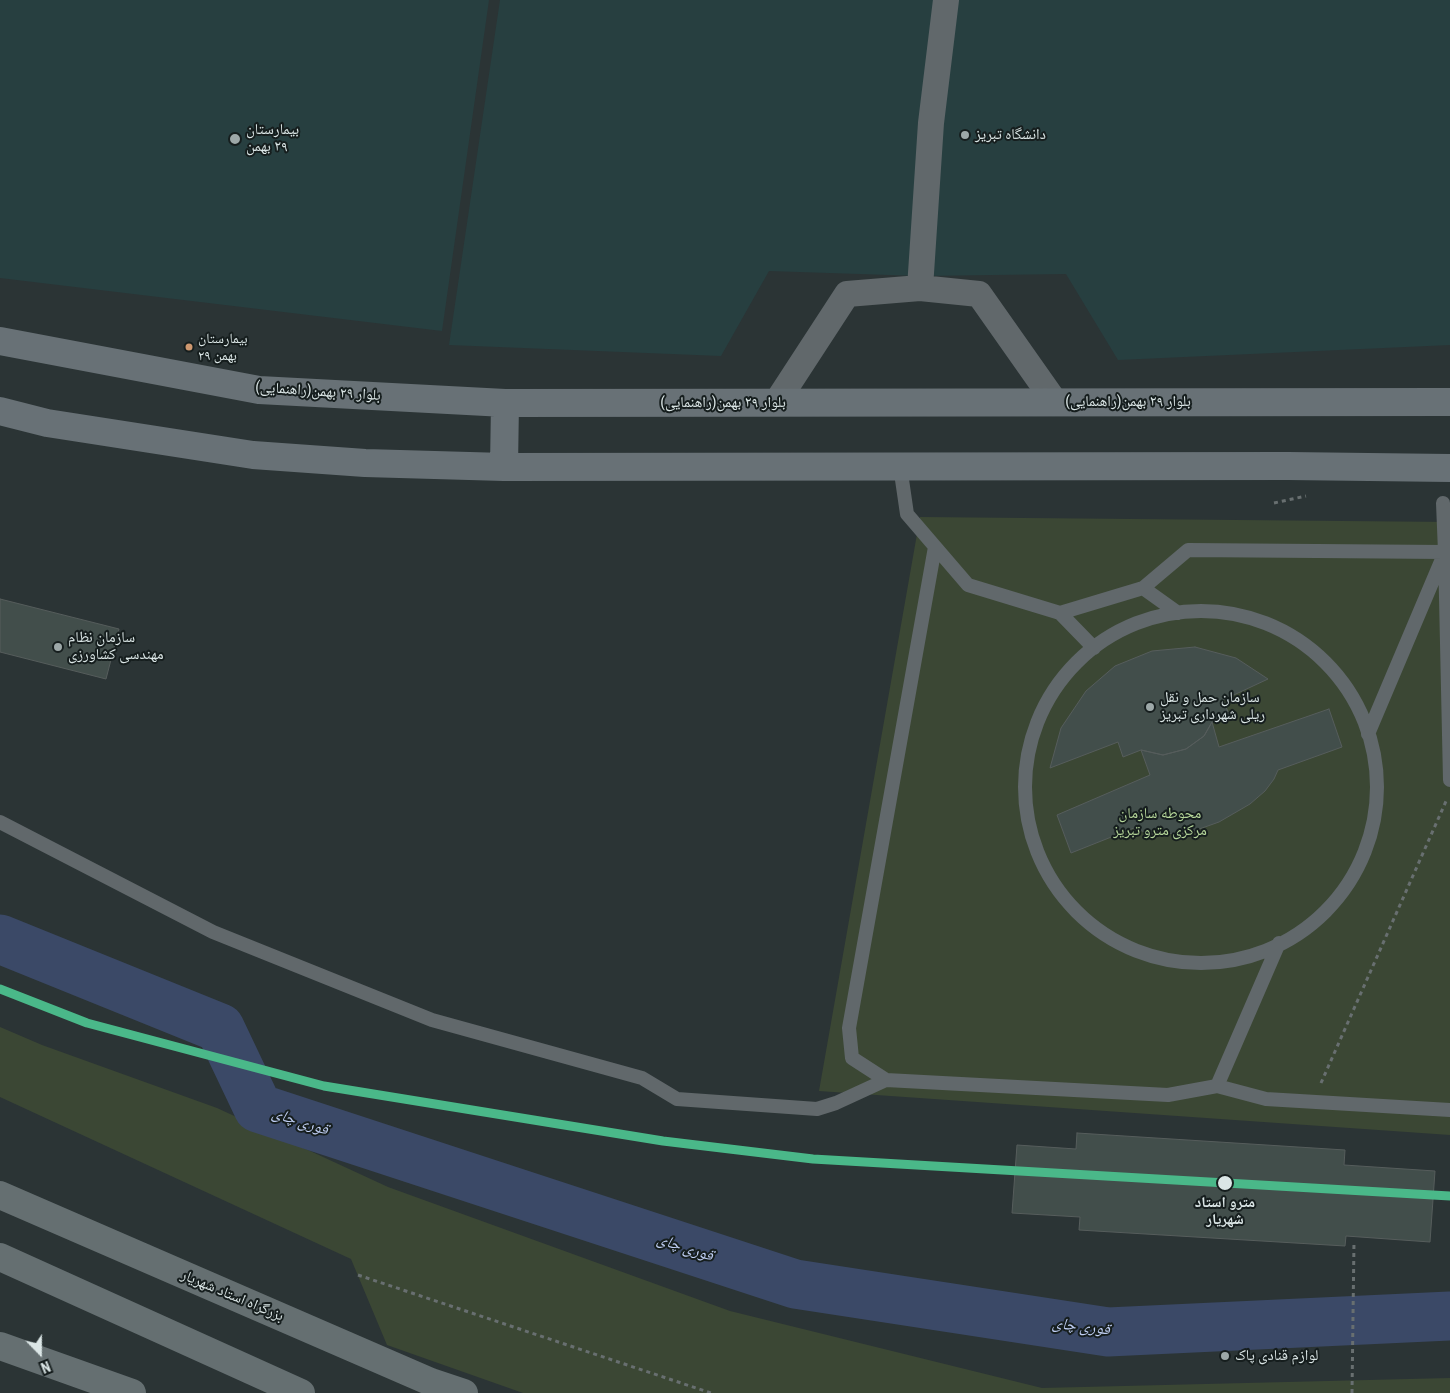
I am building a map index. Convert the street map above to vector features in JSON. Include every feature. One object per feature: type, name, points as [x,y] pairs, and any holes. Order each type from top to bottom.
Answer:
[{"type":"highway","name":"بزرگراه استاد شهریار","points":[[0,1195],[431,1382],[464,1393]]},
{"type":"highway","points":[[0,1257],[301,1393]]},
{"type":"highway","points":[[0,1346],[132,1393]]},
{"type":"main road","name":"بلوار ٢٩ بهمن(راهنمایی)","points":[[0,341],[260,390],[505,403],[1450,402]]},
{"type":"main road","points":[[504,467],[505,403]]},
{"type":"main road","points":[[0,411],[47,423],[253,455],[365,463],[504,467],[1288,466],[1450,468]]},
{"type":"street","points":[[920,288],[931,123],[946,0]]},
{"type":"street","points":[[776,403],[847,294],[920,288],[979,294],[1056,402]]},
{"type":"lane","points":[[900,466],[907,514],[968,585],[1060,613],[1094,648]]},
{"type":"lane","points":[[1443,503],[1450,780]]},
{"type":"lane","points":[[886,1080],[852,1058],[849,1028],[935,547]]},
{"type":"lane","points":[[1060,613],[1143,588],[1188,550],[1445,552]]},
{"type":"lane","points":[[1368,734],[1445,552]]},
{"type":"lane","points":[[1143,588],[1178,613]]},
{"type":"lane","points":[[1224,611],[1282,629],[1330,665],[1364,715],[1368,734],[1378,774],[1373,834],[1347,889],[1304,932],[1249,958],[1193,964],[1137,953],[1088,925],[1051,883],[1028,831],[1024,774],[1037,720],[1066,671],[1110,635],[1163,614],[1224,611]]},
{"type":"lane","points":[[0,822],[223,936],[432,1020],[642,1078],[676,1099],[817,1109],[836,1103],[886,1080],[1168,1094],[1217,1086],[1266,1100],[1450,1110]]},
{"type":"lane","points":[[1217,1086],[1279,943]]},
{"type":"path","points":[[1274,503],[1310,495]]},
{"type":"path","points":[[1320,1084],[1450,793]]},
{"type":"path","points":[[1352,1393],[1354,1241]]},
{"type":"path","points":[[358,1275],[710,1393]]},
{"type":"shaded area","name":"بیمارستان ٢٩ بهمن","points":[[0,0],[489,0],[442,331],[0,278]]},
{"type":"shaded area","name":"دانشگاه تبریز","points":[[500,0],[1450,0],[1450,345],[1118,360],[1066,274],[920,276],[769,271],[721,356],[449,345]]},
{"type":"green space","name":"محوطه سازمان مرکزی مترو تبریز","points":[[920,517],[1450,522],[1450,1135],[819,1091]]},
{"type":"green space","points":[[0,1027],[42,1045],[217,1108],[388,1187],[730,1311],[1042,1388],[1450,1378],[1450,1393],[523,1393],[387,1345],[351,1259],[0,1097]]},
{"type":"building","points":[[0,599],[119,629],[106,679],[0,652]]},
{"type":"building","name":"سازمان حمل و نقل ریلی شهرداری تبریز","points":[[1195,647],[1236,658],[1268,679],[1223,700],[1229,714],[1212,722],[1204,736],[1186,749],[1163,755],[1141,750],[1123,757],[1118,742],[1050,768],[1061,728],[1086,691],[1115,666],[1152,651]]},
{"type":"building","points":[[1329,709],[1342,747],[1278,770],[1265,791],[1250,804],[1219,822],[1188,833],[1150,834],[1134,828],[1071,853],[1057,815],[1150,775],[1141,750],[1163,755],[1186,749],[1204,736],[1212,722],[1219,747]]},
{"type":"building","points":[[1077,1133],[1345,1150],[1344,1165],[1435,1171],[1430,1242],[1346,1236],[1345,1246],[1079,1230],[1080,1217],[1012,1213],[1017,1145],[1076,1149]]},
{"type":"waterway","name":"قوری چای","points":[[0,939],[220,1028],[258,1108],[795,1284],[1108,1332],[1450,1316]]},
{"type":"transit line","points":[[0,989],[87,1023],[324,1086],[663,1141],[813,1159],[1450,1196]]},
{"type":"place","name":"دانشگاه تبریز","points":[[965,135]]},
{"type":"place","name":"بیمارستان ٢٩ بهمن","points":[[235,139]]},
{"type":"place","name":"بیمارستان ۲۹ بهمن","points":[[189,347]]},
{"type":"place","name":"سازمان نظام مهندسی کشاورزی","points":[[58,647]]},
{"type":"place","name":"سازمان حمل و نقل ریلی شهرداری تبریز","points":[[1150,707]]},
{"type":"place","name":"مترو استاد شهریار","points":[[1225,1183]]},
{"type":"place","name":"لوازم قنادی پاک","points":[[1225,1356]]}]
